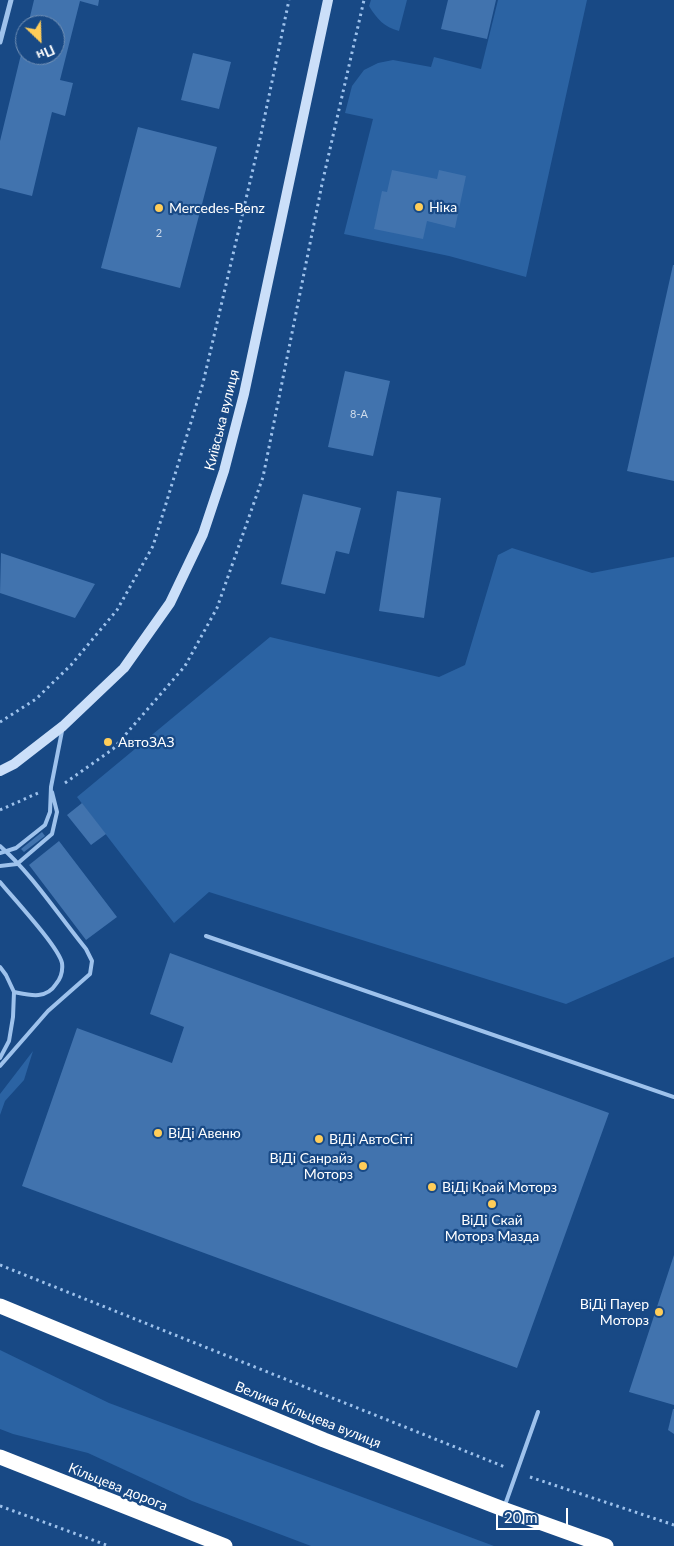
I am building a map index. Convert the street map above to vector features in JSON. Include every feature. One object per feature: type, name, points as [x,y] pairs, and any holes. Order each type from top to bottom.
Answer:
[{"type":"highway","name":"Велика Кільцева вулиця","points":[[0,1306],[324,1440],[589,1542],[606,1546]]},
{"type":"highway","name":"Кільцева дорога","points":[[0,1457],[224,1546]]},
{"type":"main road","name":"Київська вулиця","points":[[0,771],[14,764],[63,726],[124,668],[170,604],[204,534],[224,471],[244,394],[328,0]]},
{"type":"street","points":[[0,42],[11,0]]},
{"type":"lane","points":[[0,853],[16,848],[45,825],[50,812],[51,788],[63,726]]},
{"type":"lane","points":[[0,866],[17,864],[52,834],[57,812],[51,788]]},
{"type":"lane","points":[[0,846],[17,864],[86,950],[92,961],[90,974],[48,1011],[0,1066]]},
{"type":"lane","points":[[0,882],[54,947],[62,962],[62,976],[54,988],[44,995],[32,996],[14,992]]},
{"type":"lane","points":[[206,936],[674,1097]]},
{"type":"lane","points":[[0,962],[14,992],[13,1017],[9,1041],[0,1058]]},
{"type":"lane","points":[[0,967],[6,975]]},
{"type":"lane","points":[[503,1509],[538,1412]]},
{"type":"path","points":[[0,722],[36,699],[70,666],[117,610],[153,546],[203,383],[260,139],[289,0]]},
{"type":"path","points":[[0,810],[68,782]]},
{"type":"path","points":[[0,1265],[517,1472],[674,1525]]},
{"type":"path","points":[[0,1506],[109,1546]]},
{"type":"shaded area","points":[[371,0],[407,0],[399,31],[385,25],[378,19],[369,6]]},
{"type":"shaded area","points":[[498,0],[587,0],[526,277],[449,256],[344,234],[373,119],[345,113],[352,86],[364,70],[378,63],[393,60],[431,67],[434,57],[481,69]]},
{"type":"shaded area","points":[[512,548],[592,573],[674,557],[674,957],[566,1004],[209,892],[174,923],[77,797],[270,637],[439,677],[465,665],[498,555]]},
{"type":"shaded area","points":[[33,1051],[24,1080],[5,1101],[0,1115],[0,1094]]},
{"type":"shaded area","points":[[0,1350],[109,1403],[494,1546],[311,1546],[192,1501],[88,1453],[0,1429]]},
{"type":"building","points":[[34,0],[99,0],[98,6],[80,1],[65,60],[65,15],[30,15]]},
{"type":"building","points":[[448,0],[496,0],[487,39],[441,29]]},
{"type":"building","points":[[193,53],[231,62],[219,109],[181,100]]},
{"type":"building","points":[[18,65],[64,65],[60,80],[73,83],[65,116],[52,112],[32,196],[0,188],[0,141]]},
{"type":"building","name":"Mercedes-Benz","points":[[138,127],[217,147],[180,288],[101,268]]},
{"type":"building","name":"Ніка","points":[[392,170],[437,179],[439,170],[466,176],[455,228],[427,221],[423,239],[374,229],[382,191],[387,192]]},
{"type":"building","points":[[674,265],[674,481],[627,471]]},
{"type":"building","points":[[345,371],[390,381],[373,456],[328,447]]},
{"type":"building","points":[[397,491],[441,498],[424,618],[379,611]]},
{"type":"building","points":[[303,494],[361,508],[349,554],[336,551],[325,594],[281,584]]},
{"type":"building","points":[[1,553],[95,584],[75,618],[0,593]]},
{"type":"building","points":[[82,803],[106,834],[91,845],[67,815]]},
{"type":"building","points":[[42,832],[45,836],[24,852],[21,849]]},
{"type":"building","points":[[59,841],[117,917],[86,940],[29,865]]},
{"type":"building","name":"ВіДі АвтоСіті","points":[[170,953],[609,1113],[517,1368],[22,1186],[77,1028],[172,1063],[184,1027],[150,1014]]},
{"type":"building","points":[[674,1255],[674,1405],[629,1392]]},
{"type":"building","points":[[674,1409],[674,1434],[668,1430]]},
{"type":"place","name":"Ніка","points":[[419,207]]},
{"type":"place","name":"Mercedes-Benz","points":[[159,208]]},
{"type":"place","name":"АвтоЗАЗ","points":[[108,742]]},
{"type":"place","name":"ВіДі Авеню","points":[[158,1133]]},
{"type":"place","name":"ВіДі АвтоСіті","points":[[319,1139]]},
{"type":"place","name":"ВіДі Санрайз Моторз","points":[[363,1166]]},
{"type":"place","name":"ВіДі Край Моторз","points":[[432,1187]]},
{"type":"place","name":"ВіДі Скай Моторз Мазда","points":[[492,1204]]},
{"type":"place","name":"ВіДі Пауер Моторз","points":[[659,1312]]}]
